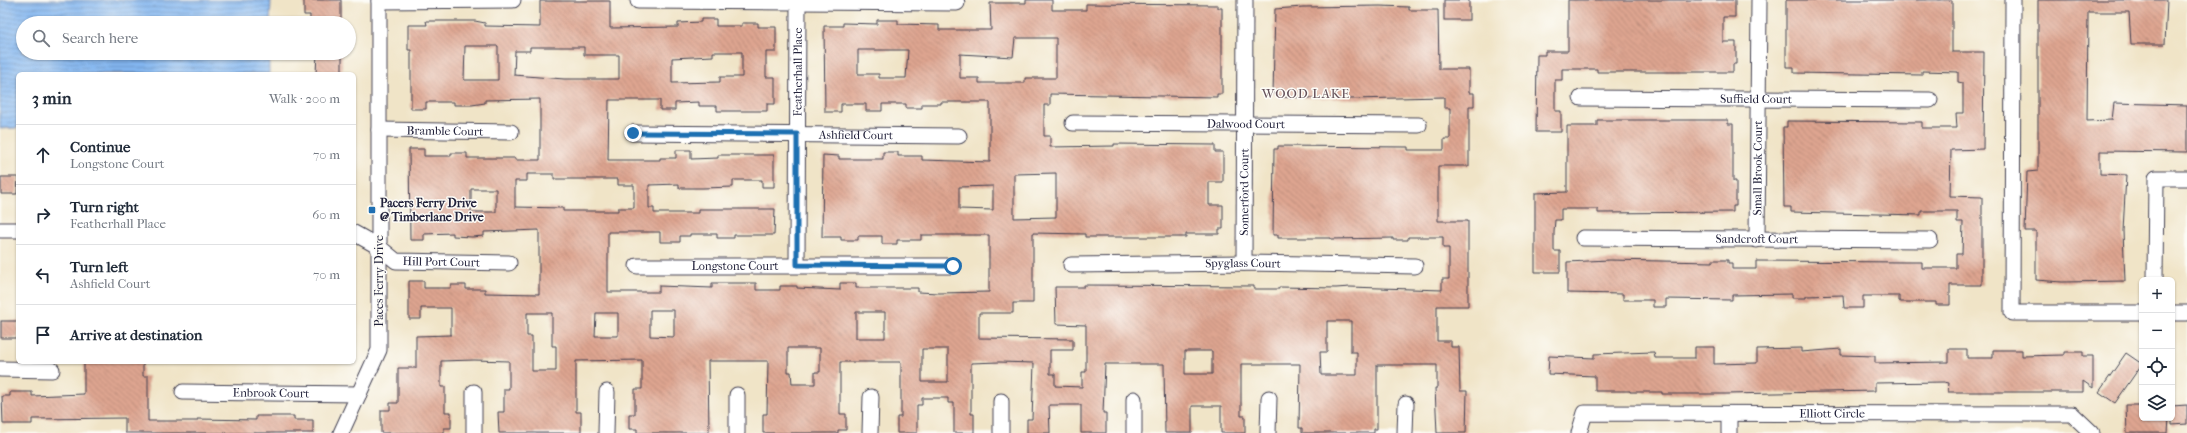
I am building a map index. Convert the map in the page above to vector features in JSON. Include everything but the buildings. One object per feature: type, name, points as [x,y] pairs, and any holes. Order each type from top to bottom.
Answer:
[{"type":"street","points":[[379,0],[513,0]]},
{"type":"street","name":"Paces Ferry Drive","points":[[341,433],[379,350],[379,0]]},
{"type":"street","name":"Somerford Court","points":[[1244,0],[1244,263]]},
{"type":"street","name":"Small Brook Court","points":[[1757,240],[1759,0]]},
{"type":"street","points":[[2013,0],[2012,313],[2139,313]]},
{"type":"street","points":[[638,1],[957,3]]},
{"type":"street","name":"Featherhall Place","points":[[797,265],[798,2]]},
{"type":"street","name":"Suffield Court","points":[[1581,98],[1930,100]]},
{"type":"street","name":"Dalwood Court","points":[[1072,123],[1419,125]]},
{"type":"street","name":"Bramble Court","points":[[378,130],[511,132]]},
{"type":"street","name":"Ashfield Court","points":[[633,133],[959,136]]},
{"type":"street","points":[[2155,277],[2156,178],[2187,178]]},
{"type":"street","points":[[0,230],[16,230]]},
{"type":"street","name":"Hill Port Court","points":[[356,234],[379,247],[396,261],[508,263]]},
{"type":"street","name":"Sandcroft Court","points":[[1583,238],[1930,240]]},
{"type":"street","name":"Spyglass Court","points":[[1070,265],[1244,263],[1415,266]]},
{"type":"street","name":"Longstone Court","points":[[637,266],[953,266]]},
{"type":"street","points":[[2175,313],[2187,314]]},
{"type":"street","points":[[0,369],[52,370]]},
{"type":"street","name":"Enbrook Court","points":[[183,392],[359,394]]},
{"type":"street","points":[[474,392],[474,433]]},
{"type":"street","points":[[606,433],[607,392]]},
{"type":"street","points":[[737,395],[737,433]]},
{"type":"street","points":[[870,433],[871,397]]},
{"type":"street","points":[[1134,398],[1134,433]]},
{"type":"street","points":[[1268,398],[1268,433]]},
{"type":"street","points":[[1001,401],[1001,433]]},
{"type":"street","points":[[1405,433],[1406,404]]},
{"type":"street","name":"Elliott Circle","points":[[1579,433],[1585,413],[2072,414],[2092,433]]},
{"type":"street","points":[[1729,414],[1729,433]]},
{"type":"water","points":[[0,0],[271,0],[270,16],[16,16],[16,60],[269,60],[269,72],[16,72],[16,128],[0,129]]},
{"type":"place","name":"Pacers Ferry Drive @ Timberlane Drive","points":[[372,210]]},
{"type":"district","name":"WOOD LAKE","points":[[1306,93]]},
{"type":"route","points":[[633,133],[797,134],[797,265],[953,266]]}]
